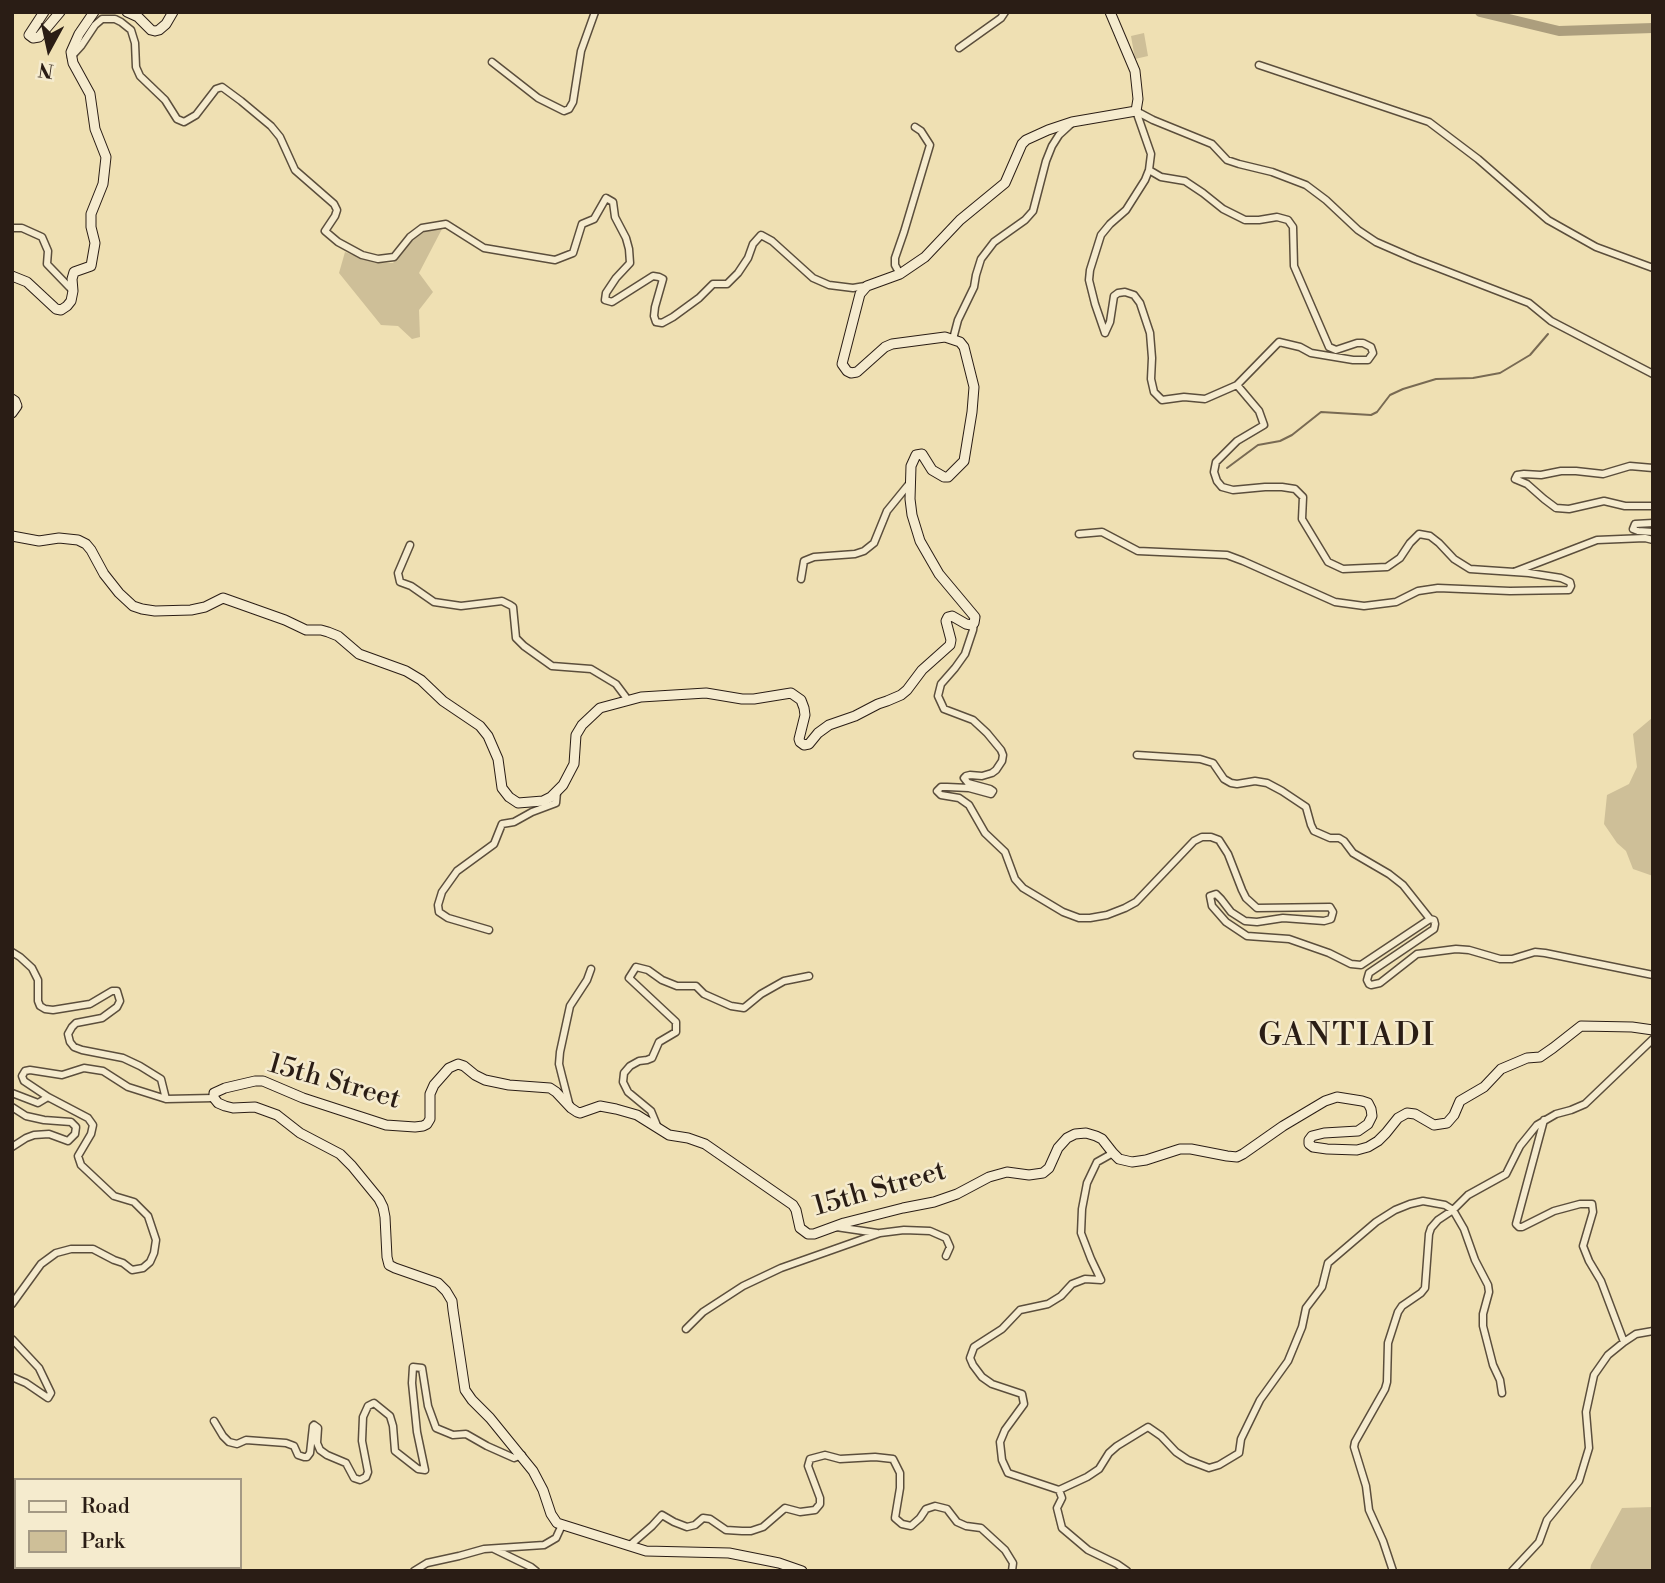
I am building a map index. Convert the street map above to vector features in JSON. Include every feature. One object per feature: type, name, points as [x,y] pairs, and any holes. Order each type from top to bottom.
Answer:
[{"type":"street","points":[[44,12],[29,35],[33,38],[39,37],[60,12]]},
{"type":"street","points":[[12,276],[27,282],[56,309],[61,310],[71,301],[74,272],[91,266],[94,257],[91,214],[103,184],[106,157],[95,129],[90,94],[71,57],[72,46],[94,12]]},
{"type":"street","points":[[127,12],[155,31],[166,24],[173,12]]},
{"type":"street","points":[[492,62],[538,97],[564,111],[569,110],[573,102],[581,51],[594,12]]},
{"type":"street","points":[[959,48],[1005,12]]},
{"type":"street","points":[[1110,12],[1135,71],[1138,99],[1136,111],[1151,154],[1145,180],[1125,210],[1101,235],[1090,270],[1089,280],[1105,333],[1110,322],[1114,296],[1125,292],[1134,295],[1140,303],[1150,333],[1151,379],[1154,392],[1161,400],[1184,397],[1205,399],[1237,385],[1279,342],[1311,353],[1368,360],[1373,353],[1371,348],[1363,343],[1336,350],[1329,347],[1294,266],[1293,227],[1288,220],[1277,217],[1245,220],[1223,209],[1185,181],[1161,177],[1149,170]]},
{"type":"street","points":[[71,57],[95,25],[102,19],[115,19],[131,30],[135,43],[136,67],[140,76],[164,100],[177,119],[184,122],[196,116],[216,89],[222,87],[271,126],[280,137],[295,170],[334,204],[337,210],[325,231],[338,242],[362,255],[378,259],[394,257],[410,237],[422,228],[446,224],[484,248],[555,260],[573,253],[582,225],[594,219],[606,198],[613,202],[615,217],[629,249],[630,263],[616,278],[606,293],[605,300],[612,302],[653,276],[659,277],[663,279],[655,307],[656,323],[673,317],[713,284],[727,284],[738,274],[753,244],[761,235],[772,241],[813,278],[830,285],[853,288],[867,286],[900,274],[925,257],[960,220],[1005,183],[1022,144],[1027,140],[1072,122],[1136,111],[1212,144],[1227,160],[1272,172],[1306,185],[1376,242],[1529,303],[1551,321],[1653,374]]},
{"type":"street","points":[[1259,65],[1429,122],[1478,159],[1548,220],[1596,247],[1653,268]]},
{"type":"street","points":[[953,340],[958,320],[974,287],[981,259],[995,242],[1033,211],[1052,146],[1072,122]]},
{"type":"street","points":[[900,274],[895,258],[930,145],[915,127]]},
{"type":"street","points":[[12,229],[22,228],[42,237],[48,251],[47,264],[73,292]]},
{"type":"street","points":[[867,286],[857,302],[844,351],[842,364],[847,371],[856,372],[892,344],[945,337],[960,342],[964,347],[974,387],[964,461],[948,477],[944,477],[932,470],[922,454],[914,459],[910,483],[912,515],[920,541],[939,574],[975,617],[971,640],[965,654],[941,684],[938,696],[944,709],[972,720],[987,733],[1002,750],[1003,755],[1002,761],[992,773],[964,778],[968,783],[990,789],[993,792],[991,794],[969,788],[941,787],[937,791],[941,795],[959,798],[970,805],[985,833],[1005,852],[1015,879],[1023,888],[1063,912],[1079,918],[1107,915],[1136,902],[1194,841],[1211,837],[1219,840],[1228,854],[1246,898],[1256,908],[1331,907],[1333,912],[1331,919],[1324,921],[1283,918],[1245,921],[1231,912],[1216,894],[1210,896],[1212,906],[1226,922],[1247,936],[1289,939],[1329,953],[1350,964],[1361,965],[1430,919]]},
{"type":"street","points":[[1079,534],[1102,532],[1138,551],[1227,555],[1335,602],[1364,606],[1396,603],[1418,591],[1438,588],[1569,590],[1570,582],[1561,578],[1471,569],[1454,559],[1430,536],[1419,534],[1400,558],[1387,567],[1343,569],[1328,562],[1301,519],[1303,497],[1295,489],[1265,487],[1233,490],[1217,481],[1214,472],[1216,462],[1237,441],[1264,425],[1259,411],[1237,385]]},
{"type":"street","points":[[12,399],[17,406],[12,413]]},
{"type":"street","points":[[1653,468],[1630,466],[1603,474],[1562,471],[1541,475],[1524,474],[1517,475],[1515,479],[1527,484],[1556,508],[1569,509],[1604,501],[1625,506],[1653,506]]},
{"type":"street","points":[[801,579],[804,561],[814,557],[855,554],[874,543],[887,511],[910,483]]},
{"type":"street","points":[[1653,523],[1635,524],[1633,529],[1653,532]]},
{"type":"street","points":[[12,536],[39,541],[59,538],[78,540],[86,544],[104,574],[132,606],[155,611],[191,610],[205,607],[223,598],[306,630],[321,630],[338,636],[359,654],[406,671],[480,726],[493,745],[498,759],[502,788],[518,803],[538,802],[551,797],[563,785],[574,764],[576,735],[582,725],[600,708],[663,694],[706,693],[754,699],[791,693],[802,699],[805,715],[799,739],[804,745],[809,744],[829,725],[887,702],[907,690],[922,670],[950,645],[946,621],[948,617],[952,616],[966,624],[974,623]]},
{"type":"street","points":[[1513,572],[1597,540],[1653,540]]},
{"type":"street","points":[[410,545],[398,573],[400,582],[411,586],[434,603],[461,606],[502,601],[510,605],[513,607],[516,638],[524,646],[552,666],[591,669],[616,684],[628,700]]},
{"type":"street","points":[[1137,755],[1200,759],[1213,763],[1224,779],[1231,783],[1237,785],[1255,781],[1282,790],[1306,807],[1314,831],[1344,841],[1353,853],[1403,885],[1430,919],[1434,920],[1434,929],[1374,968],[1367,976],[1368,984],[1380,982],[1417,954],[1456,949],[1500,959],[1512,959],[1535,952],[1545,953],[1653,975]]},
{"type":"street","points":[[489,930],[448,918],[439,912],[442,892],[457,871],[494,844],[502,824],[556,803],[558,790]]},
{"type":"street","points":[[12,952],[32,968],[38,979],[38,1001],[45,1009],[90,1003],[117,991],[120,1001],[117,1007],[102,1018],[76,1023],[68,1034],[70,1042],[82,1050],[123,1058],[161,1079],[166,1099]]},
{"type":"street","points":[[659,1129],[651,1111],[628,1092],[622,1082],[624,1073],[630,1066],[652,1058],[659,1042],[676,1032],[676,1022],[629,978],[636,967],[648,970],[677,986],[696,986],[704,994],[731,1006],[744,1008],[784,981],[809,976]]},
{"type":"street","points":[[571,1108],[559,1064],[570,1006],[592,969]]},
{"type":"street","name":"15th Street","points":[[214,1098],[214,1093],[225,1088],[262,1081],[303,1098],[386,1125],[423,1126],[430,1119],[431,1091],[449,1068],[458,1064],[485,1080],[550,1088],[580,1113],[600,1106],[616,1109],[637,1115],[669,1135],[698,1140],[715,1149],[793,1205],[800,1228],[808,1234],[814,1234],[903,1208],[934,1202],[957,1194],[989,1177],[1007,1172],[1029,1175],[1043,1173],[1049,1168],[1058,1148],[1075,1134],[1096,1136],[1102,1139],[1119,1159],[1132,1162],[1180,1149],[1237,1157],[1283,1126],[1325,1101],[1337,1097],[1368,1103],[1372,1116],[1368,1124],[1358,1131],[1312,1136],[1309,1144],[1327,1149],[1357,1150],[1378,1141],[1398,1118],[1407,1113],[1415,1114],[1433,1125],[1447,1122],[1454,1115],[1460,1101],[1484,1087],[1501,1069],[1527,1058],[1539,1057],[1581,1026],[1653,1030]]},
{"type":"street","points":[[1393,1571],[1369,1510],[1363,1474],[1354,1447],[1385,1389],[1388,1343],[1398,1312],[1425,1288],[1431,1228],[1468,1195],[1506,1174],[1529,1133],[1544,1120],[1585,1104],[1653,1039]]},
{"type":"street","points":[[12,1304],[41,1264],[56,1254],[71,1249],[93,1249],[132,1270],[143,1268],[150,1262],[156,1240],[148,1216],[134,1202],[114,1196],[82,1165],[78,1156],[91,1134],[93,1125],[89,1118],[24,1081],[24,1071],[62,1075],[84,1068],[95,1069],[128,1087],[166,1099],[214,1098],[218,1103],[233,1108],[256,1107],[277,1115],[300,1133],[340,1154],[383,1207],[389,1265],[438,1283],[446,1290],[452,1301],[465,1391],[522,1455],[539,1480],[555,1521],[654,1552],[729,1553],[779,1563],[802,1571]]},
{"type":"street","points":[[12,1093],[38,1103],[48,1097]]},
{"type":"street","points":[[12,1107],[26,1116],[71,1122],[76,1127],[75,1134],[68,1141],[49,1134],[34,1135],[12,1147]]},
{"type":"street","points":[[1544,1120],[1516,1224],[1522,1227],[1555,1210],[1592,1204],[1593,1212],[1583,1246],[1601,1282],[1624,1342]]},
{"type":"street","points":[[1113,1153],[1097,1162],[1087,1183],[1082,1209],[1081,1233],[1101,1280],[1085,1279],[1072,1284],[1061,1296],[1048,1304],[1020,1310],[1002,1329],[974,1347],[970,1358],[982,1377],[992,1384],[1021,1395],[1024,1404],[1005,1430],[1000,1442],[1002,1460],[1008,1473],[1059,1490],[1099,1469],[1117,1446],[1148,1427],[1176,1452],[1209,1468],[1239,1453],[1241,1439],[1260,1400],[1288,1361],[1302,1327],[1306,1308],[1322,1287],[1328,1263],[1376,1222],[1410,1203],[1423,1201],[1445,1205],[1453,1210],[1468,1239],[1488,1285],[1483,1326],[1502,1392]]},
{"type":"street","points":[[834,1227],[880,1233]]},
{"type":"street","points":[[686,1329],[704,1312],[743,1286],[790,1265],[880,1233],[930,1231],[946,1238],[950,1247],[946,1256]]},
{"type":"street","points":[[1512,1571],[1539,1542],[1547,1520],[1579,1481],[1589,1448],[1586,1412],[1594,1375],[1608,1355],[1624,1342],[1636,1334],[1653,1331]]},
{"type":"street","points":[[12,1339],[39,1368],[51,1393],[48,1398],[12,1377]]},
{"type":"street","points":[[214,1420],[229,1442],[237,1444],[246,1440],[286,1443],[294,1446],[298,1455],[304,1457],[310,1453],[314,1424],[318,1428],[317,1443],[320,1450],[346,1463],[354,1479],[360,1480],[366,1477],[368,1472],[362,1441],[363,1417],[368,1406],[374,1403],[390,1416],[396,1451],[418,1469],[425,1470],[417,1432],[412,1383],[414,1367],[422,1368],[428,1406],[436,1428],[453,1435],[466,1434],[514,1458],[522,1455]]},
{"type":"street","points":[[629,1546],[662,1514],[687,1527],[695,1525],[703,1518],[726,1530],[751,1531],[763,1527],[785,1508],[800,1512],[815,1510],[820,1504],[820,1498],[808,1466],[810,1459],[825,1455],[840,1459],[875,1457],[893,1459],[900,1474],[895,1518],[902,1524],[911,1526],[926,1509],[935,1506],[947,1509],[957,1522],[981,1528],[1005,1550],[1013,1563],[1012,1571]]},
{"type":"street","points":[[1059,1490],[1062,1498],[1057,1508],[1062,1528],[1088,1550],[1127,1571]]},
{"type":"street","points":[[414,1571],[427,1563],[492,1548],[544,1545],[556,1538],[562,1525]]},
{"type":"street","points":[[492,1548],[536,1571]]},
{"type":"green space","points":[[1144,33],[1148,56],[1135,59],[1131,36]]},
{"type":"green space","points":[[423,229],[442,229],[419,273],[433,292],[419,310],[420,337],[412,339],[398,326],[381,325],[339,273],[345,252],[375,263],[393,263],[413,237]]},
{"type":"green space","points":[[1652,718],[1653,876],[1633,869],[1626,851],[1604,824],[1607,795],[1629,784],[1637,767],[1633,734]]},
{"type":"green space","points":[[1653,1507],[1653,1571],[1590,1571],[1622,1508]]},
{"type":"waterway","points":[[1480,12],[1559,31],[1653,28]]},
{"type":"waterway","points":[[1227,468],[1258,445],[1280,441],[1292,435],[1321,412],[1371,415],[1377,412],[1390,395],[1403,389],[1436,379],[1473,378],[1500,373],[1530,355],[1548,334]]},
{"type":"district","name":"GANTIADI","points":[[1347,1037]]}]
